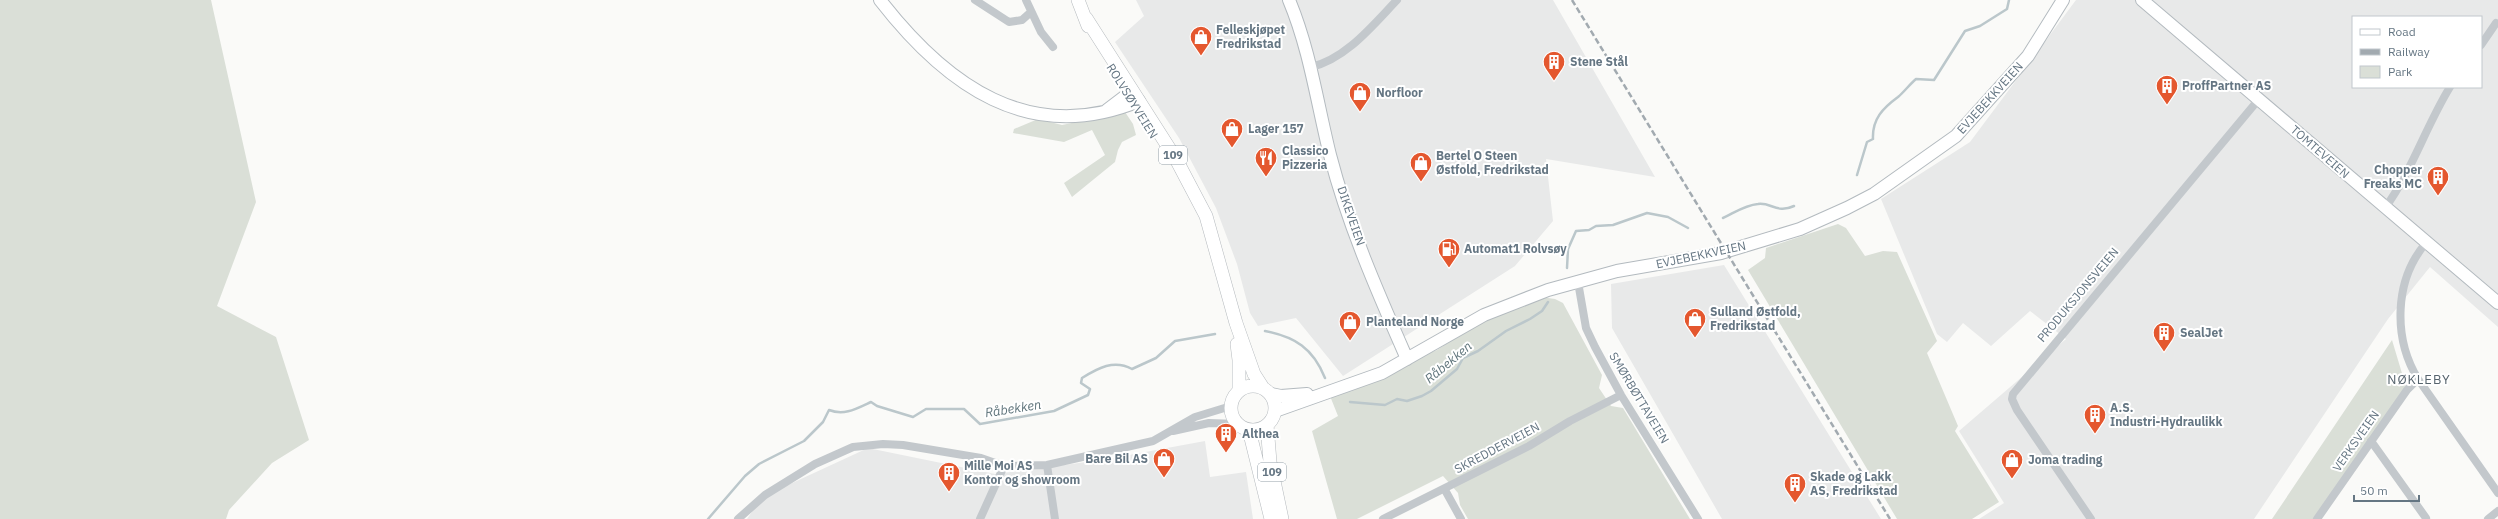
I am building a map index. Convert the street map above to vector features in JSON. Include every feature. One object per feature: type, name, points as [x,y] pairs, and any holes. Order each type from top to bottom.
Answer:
[{"type":"main road","name":"ROLVSØYVEIEN","points":[[1078,0],[1086,18],[1133,98],[1191,186],[1206,216],[1206,222],[1222,267],[1236,323],[1254,374],[1267,391]]},
{"type":"main road","name":"ROLVSØYVEIEN","points":[[1236,323],[1239,360],[1239,391]]},
{"type":"main road","points":[[1239,391],[1246,386],[1267,391]]},
{"type":"main road","name":"109","points":[[1239,391],[1231,406],[1232,416],[1243,427],[1271,519]]},
{"type":"main road","name":"109","points":[[1267,391],[1275,403],[1275,411]]},
{"type":"main road","points":[[1243,427],[1258,429],[1267,425],[1275,411]]},
{"type":"main road","name":"109","points":[[1267,425],[1270,462],[1282,519]]},
{"type":"street","points":[[880,0],[906,30],[934,58],[992,99],[1022,111],[1044,116],[1082,117],[1106,111],[1133,98]]},
{"type":"street","points":[[975,0],[1009,22],[1022,20],[1031,12]]},
{"type":"street","points":[[1026,0],[1041,32],[1053,47]]},
{"type":"street","name":"DIKEVEIEN","points":[[1289,0],[1300,25],[1311,67],[1330,155],[1350,221],[1407,359]]},
{"type":"street","points":[[1311,67],[1323,64],[1340,55],[1397,0]]},
{"type":"street","name":"EVJEBEKKVEIEN","points":[[1275,411],[1319,395],[1342,389],[1382,373],[1484,315],[1548,290],[1617,271],[1736,249],[1800,229],[1874,194],[1956,136],[2028,56],[2063,0]]},
{"type":"street","name":"TOMTEVEIEN","points":[[2142,0],[2498,303]]},
{"type":"street","points":[[2482,44],[2496,23]]},
{"type":"street","points":[[2385,208],[2396,193],[2430,122],[2449,88]]},
{"type":"street","name":"PRODUKSJONSVEIEN","points":[[2091,519],[2017,410],[2012,399],[2013,394],[2259,99]]},
{"type":"street","points":[[2426,243],[2410,264],[2403,289],[2401,308],[2404,347],[2407,360],[2418,379],[2498,493]]},
{"type":"street","name":"SMØRBØTTAVEIEN","points":[[1578,282],[1586,328],[1621,395],[1698,519]]},
{"type":"street","name":"VERKSVEIEN","points":[[2317,519],[2407,390],[2418,379]]},
{"type":"street","name":"EVJEBEKKVEIEN","points":[[1267,391],[1281,396],[1319,395]]},
{"type":"street","name":"SKREDDERVEIEN","points":[[1383,519],[1445,490],[1621,395]]},
{"type":"street","points":[[738,519],[765,495],[815,464],[853,447],[903,444],[981,458],[1004,466],[1048,465],[1136,446],[1172,431],[1195,417],[1231,406]]},
{"type":"street","points":[[1172,431],[1209,423],[1243,427]]},
{"type":"street","points":[[2371,441],[2426,518]]},
{"type":"street","points":[[1048,465],[1055,519]]},
{"type":"street","points":[[980,519],[1004,466]]},
{"type":"street","points":[[1445,490],[1461,519]]},
{"type":"street","points":[[2488,519],[2498,511]]},
{"type":"shaded area","points":[[1136,0],[1553,0],[1655,177],[1546,159],[1553,221],[1515,266],[1343,376],[1296,318],[1258,326],[1250,313],[1237,264],[1216,208],[1179,138],[1115,42],[1144,16]]},
{"type":"shaded area","points":[[2076,0],[2498,0],[2498,327],[2430,267],[2388,319],[2254,519],[1979,519],[2004,503],[1959,431],[2066,339],[2030,311],[1991,346],[1963,323],[1947,342],[1937,334],[1881,199],[1970,142]]},
{"type":"shaded area","points":[[1724,265],[1881,519],[1722,519],[1612,328],[1611,284]]},
{"type":"shaded area","points":[[1205,441],[1210,477],[1246,472],[1253,519],[747,519],[762,497],[868,448],[995,474],[1102,460]]},
{"type":"green space","points":[[0,0],[211,0],[256,202],[217,306],[276,337],[309,440],[272,463],[229,510],[226,519],[0,519]]},
{"type":"green space","points":[[1125,112],[1133,124],[1136,135],[1122,142],[1115,162],[1072,197],[1064,183],[1105,155],[1092,130],[1064,142],[1013,133],[1014,129],[1038,119],[1062,125]]},
{"type":"green space","points":[[1838,224],[1846,228],[1865,256],[1883,251],[1897,252],[1937,341],[1927,353],[1958,426],[1955,431],[1999,502],[1972,519],[1897,519],[1748,270],[1765,258],[1766,248]]},
{"type":"green space","points":[[1541,297],[1555,299],[1563,303],[1602,375],[1599,388],[1611,406],[1623,408],[1690,519],[1468,519],[1460,505],[1458,493],[1443,476],[1357,519],[1337,519],[1312,431],[1338,416],[1330,396],[1437,350],[1489,316]]},
{"type":"green space","points":[[2392,340],[2407,390],[2317,519],[2272,519]]},
{"type":"waterway","points":[[1857,175],[1867,142],[1873,139],[1874,126],[1883,110],[1916,79],[1934,80],[1965,31],[1980,26],[2007,9],[2009,0]]},
{"type":"waterway","points":[[1723,218],[1753,205],[1763,204],[1783,209],[1794,206]]},
{"type":"waterway","name":"Råbekken","points":[[1567,268],[1568,249],[1576,231],[1589,230],[1596,226],[1613,225],[1647,213],[1668,217],[1688,228]]},
{"type":"waterway","name":"Råbekken","points":[[1350,402],[1385,405],[1397,399],[1407,401],[1422,396],[1431,391],[1457,369],[1463,358],[1478,351],[1506,331],[1530,319],[1542,311],[1548,302]]},
{"type":"waterway","name":"Råbekken","points":[[1265,331],[1285,337],[1302,346],[1315,359],[1325,378]]},
{"type":"waterway","name":"Råbekken","points":[[708,519],[745,476],[759,464],[804,441],[823,422],[829,410],[834,412],[845,412],[871,402],[877,406],[913,417],[926,409],[964,409],[980,424],[1054,411],[1088,395],[1090,389],[1081,383],[1082,378],[1100,368],[1119,365],[1132,369],[1156,358],[1175,341],[1215,334]]},
{"type":"railway","points":[[1572,0],[1890,519]]},
{"type":"place","name":"Felleskjøpet Fredrikstad","points":[[1201,56]]},
{"type":"place","name":"Stene Stål","points":[[1554,82]]},
{"type":"place","name":"ProffPartner AS","points":[[2167,106]]},
{"type":"place","name":"Norfloor","points":[[1360,112]]},
{"type":"place","name":"Lager 157","points":[[1232,148]]},
{"type":"place","name":"Classico Pizzeria","points":[[1266,178]]},
{"type":"place","name":"Bertel O Steen Østfold, Fredrikstad","points":[[1421,182]]},
{"type":"place","name":"Chopper Freaks MC","points":[[2438,196]]},
{"type":"place","name":"Automat1 Rolvsøy","points":[[1449,268]]},
{"type":"place","name":"Sulland Østfold, Fredrikstad","points":[[1695,338]]},
{"type":"place","name":"Planteland Norge","points":[[1350,342]]},
{"type":"place","name":"SealJet","points":[[2164,352]]},
{"type":"place","name":"A.S. Industri-Hydraulikk","points":[[2095,434]]},
{"type":"place","name":"Althea","points":[[1226,454]]},
{"type":"place","name":"Bare Bil AS","points":[[1164,478]]},
{"type":"place","name":"Joma trading","points":[[2012,480]]},
{"type":"place","name":"Mille Moi AS Kontor og showroom","points":[[949,492]]},
{"type":"place","name":"Skade og Lakk AS, Fredrikstad","points":[[1795,504]]},
{"type":"district","name":"NØKLEBY","points":[[2419,379]]}]
